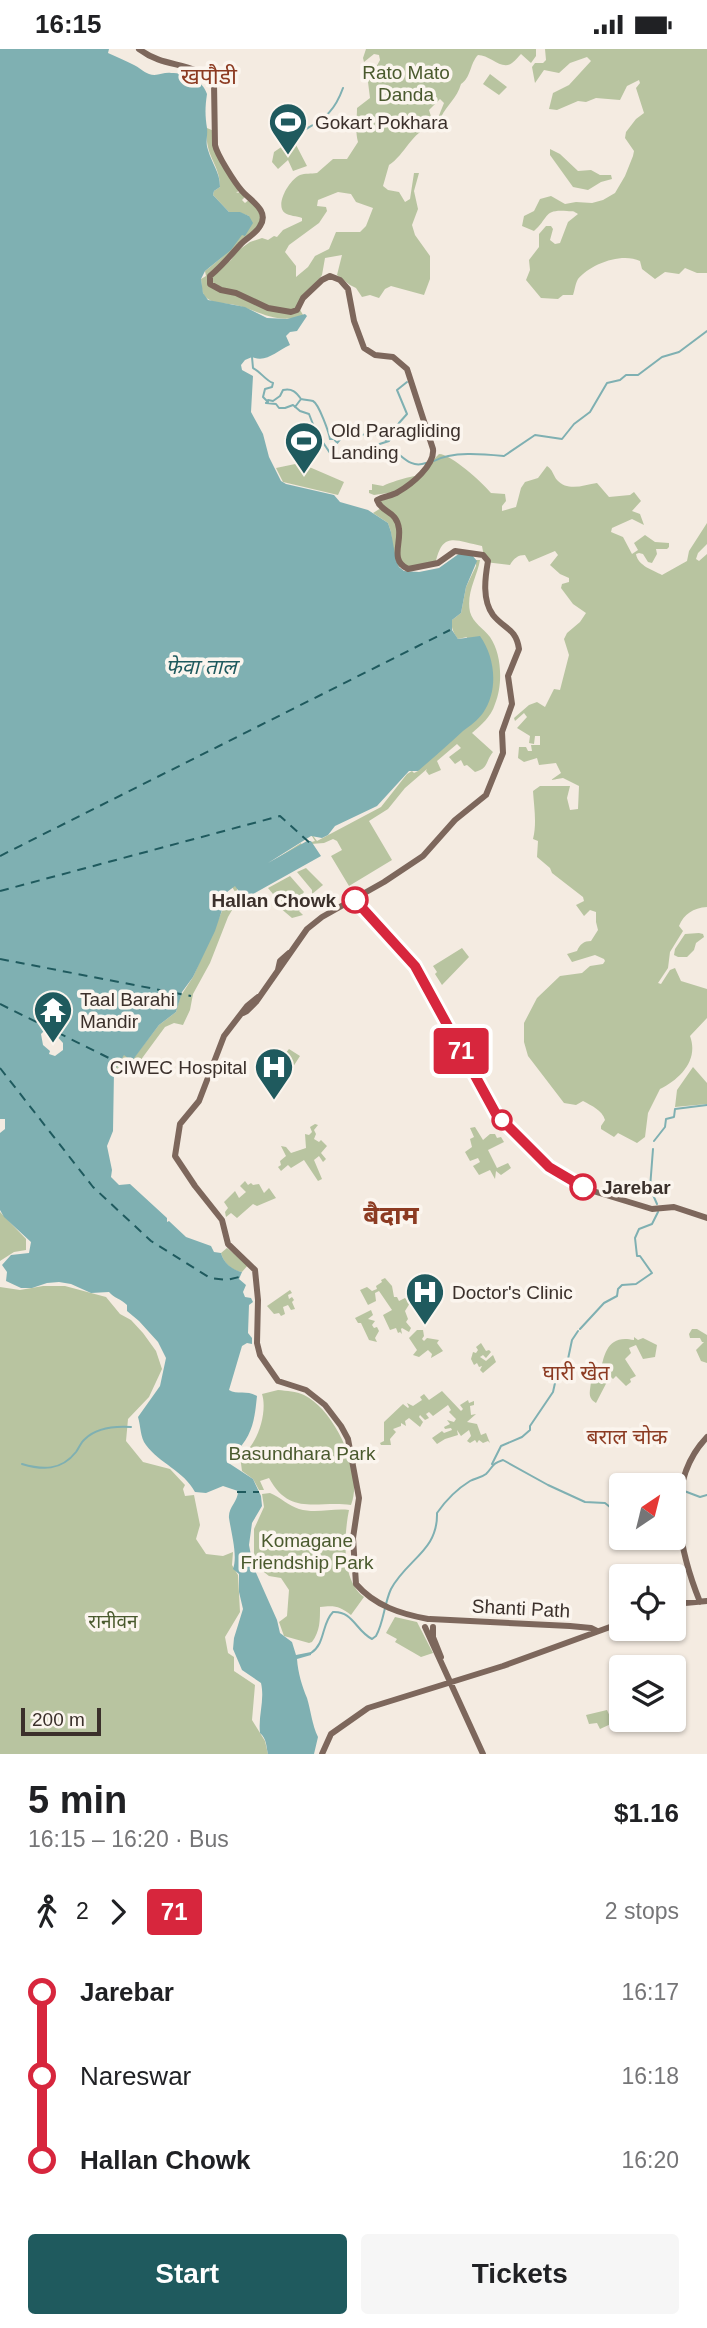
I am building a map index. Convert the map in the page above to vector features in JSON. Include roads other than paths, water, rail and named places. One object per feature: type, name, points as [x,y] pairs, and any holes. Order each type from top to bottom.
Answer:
[{"type":"main road","points":[[139,49],[159,61],[198,69],[214,83],[216,149],[240,188],[262,213],[263,219],[259,228],[210,275],[210,284],[268,308],[291,312],[297,310],[322,280],[337,278],[348,289],[354,321],[364,348],[372,354],[397,359],[409,373],[429,433],[433,454],[421,473],[401,490],[377,500],[380,506],[396,518],[399,533],[396,550],[400,564],[408,569],[434,564],[457,550],[483,555],[488,561],[485,590],[487,603],[495,617],[512,632],[519,645],[517,657],[508,676],[512,704],[502,732],[503,753],[486,795],[455,820],[423,856],[356,901],[312,924],[300,936],[278,964],[278,971],[258,997],[250,1002],[226,1032],[199,1101],[180,1124],[175,1156],[222,1220],[228,1244],[255,1270],[259,1311],[257,1347],[263,1360],[278,1381],[306,1390],[318,1399],[344,1430],[359,1498],[353,1538],[355,1583],[388,1608],[429,1624],[442,1662],[483,1754]]},
{"type":"main road","points":[[356,901],[412,957],[436,994],[493,1104],[550,1165],[594,1189],[652,1206],[674,1205],[707,1216]]},
{"type":"main road","points":[[707,1437],[687,1468],[678,1510],[685,1562],[707,1611]]},
{"type":"main road","name":"Shanti Path","points":[[429,1624],[442,1620],[591,1627],[597,1631]]},
{"type":"main road","points":[[322,1754],[331,1734],[369,1708],[522,1660],[609,1627]]},
{"type":"water","name":"फेवा ताल","points":[[0,49],[109,49],[108,53],[149,74],[177,73],[193,78],[207,94],[207,144],[220,187],[213,195],[229,212],[240,212],[249,216],[253,223],[231,250],[205,271],[201,279],[203,293],[208,300],[245,307],[267,318],[307,316],[297,331],[286,336],[290,345],[262,359],[252,357],[241,365],[242,370],[253,376],[251,412],[263,434],[269,457],[281,481],[334,495],[340,502],[368,510],[388,523],[396,560],[404,571],[419,572],[439,568],[460,553],[472,555],[477,561],[466,587],[461,613],[452,620],[452,630],[458,639],[480,636],[492,664],[493,684],[488,704],[474,723],[418,771],[409,771],[377,806],[335,826],[322,838],[311,836],[268,863],[307,841],[311,841],[321,856],[253,894],[243,897],[235,886],[223,895],[226,898],[215,931],[193,977],[182,992],[176,1012],[159,1025],[132,1061],[124,1055],[114,1071],[113,1131],[107,1146],[111,1177],[119,1185],[130,1184],[167,1218],[167,1222],[186,1237],[211,1246],[214,1252],[221,1253],[229,1265],[242,1272],[239,1279],[246,1285],[243,1292],[245,1297],[251,1298],[253,1302],[249,1305],[248,1333],[252,1344],[242,1346],[229,1390],[257,1396],[255,1415],[246,1439],[227,1462],[253,1479],[261,1496],[262,1506],[252,1523],[249,1545],[253,1566],[280,1633],[292,1642],[296,1655],[311,1652],[311,1655],[297,1659],[300,1679],[318,1737],[314,1754],[268,1754],[265,1740],[260,1733],[261,1683],[242,1670],[233,1649],[243,1609],[239,1574],[233,1569],[234,1551],[229,1518],[238,1491],[223,1486],[206,1493],[195,1492],[185,1478],[151,1451],[143,1439],[138,1417],[160,1386],[166,1358],[158,1342],[127,1311],[127,1305],[109,1292],[91,1293],[59,1282],[21,1288],[6,1281],[7,1272],[2,1265],[11,1255],[29,1253],[31,1242],[0,1210],[0,1133],[5,1129],[5,1119],[0,1119]],"holes":[[[45,1030],[46,1034],[54,1033],[63,1043],[63,1050],[55,1056],[49,1054],[50,1051],[43,1045],[41,1034]]]},
{"type":"water","points":[[284,438],[295,441],[300,438],[322,447],[319,454],[301,447],[286,450]]},
{"type":"waterway","points":[[282,146],[329,113],[343,88]]},
{"type":"waterway","points":[[434,461],[459,454],[504,456],[535,435],[562,439],[574,424],[590,412],[607,383],[620,380],[626,375],[638,375],[662,357],[679,352],[707,331]]},
{"type":"waterway","points":[[252,357],[253,368],[273,383],[272,387],[265,389],[263,397],[268,402],[266,403],[276,404],[279,408],[293,405],[309,414],[316,432],[334,459],[360,456],[367,448],[389,441],[407,414],[397,390],[407,382]]},
{"type":"waterway","points":[[268,400],[273,401],[283,390],[294,391],[301,399]]},
{"type":"waterway","points":[[295,407],[301,399],[313,401],[321,413],[330,439],[337,443],[342,437],[350,438],[368,433],[388,441]]},
{"type":"waterway","points":[[367,448],[369,452],[378,448],[385,452],[395,451],[413,464],[426,463]]},
{"type":"waterway","points":[[654,1141],[665,1127],[666,1119],[674,1117],[675,1109],[707,1105]]},
{"type":"waterway","points":[[653,1149],[650,1188],[657,1204]]},
{"type":"waterway","points":[[580,1329],[604,1303],[617,1296],[622,1285],[636,1284],[652,1273],[640,1256],[637,1256],[635,1238],[639,1229],[652,1224],[658,1212]]},
{"type":"waterway","points":[[492,1464],[501,1446],[522,1437],[530,1430],[553,1392],[557,1374],[568,1359],[572,1340],[578,1331]]},
{"type":"waterway","points":[[22,1464],[44,1468],[58,1466],[70,1458],[84,1440],[95,1432],[113,1427],[131,1427]]},
{"type":"waterway","points":[[311,1653],[319,1644],[333,1612],[350,1618],[372,1639],[376,1636],[391,1589],[427,1546],[436,1526],[437,1513],[461,1488],[484,1475],[499,1461],[503,1460],[585,1502],[605,1503],[609,1506]]},
{"type":"waterway","points":[[686,1492],[700,1497],[707,1495]]},
{"type":"place","name":"Gokart Pokhara","points":[[288,156]]},
{"type":"place","name":"Old Paragliding Landing","points":[[304,475]]},
{"type":"place","name":"Hallan Chowk","points":[[355,900]]},
{"type":"place","name":"Taal Barahi Mandir","points":[[53,1044]]},
{"type":"place","name":"CIWEC Hospital","points":[[274,1101]]},
{"type":"place","name":"Jarebar","points":[[583,1187]]},
{"type":"place","name":"Doctor's Clinic","points":[[425,1326]]},
{"type":"district","name":"खपौडी","points":[[209,76]]},
{"type":"district","name":"बैदाम","points":[[391,1215]]},
{"type":"district","name":"घारी खेत","points":[[576,1373]]},
{"type":"district","name":"बराल चोक","points":[[627,1437]]},
{"type":"park label","name":"Rato Mato Danda","points":[[406,83]]},
{"type":"park label","name":"Basundhara Park","points":[[302,1453]]},
{"type":"park label","name":"Komagane Friendship Park","points":[[307,1551]]},
{"type":"park label","name":"रानीवन","points":[[113,1621]]}]
